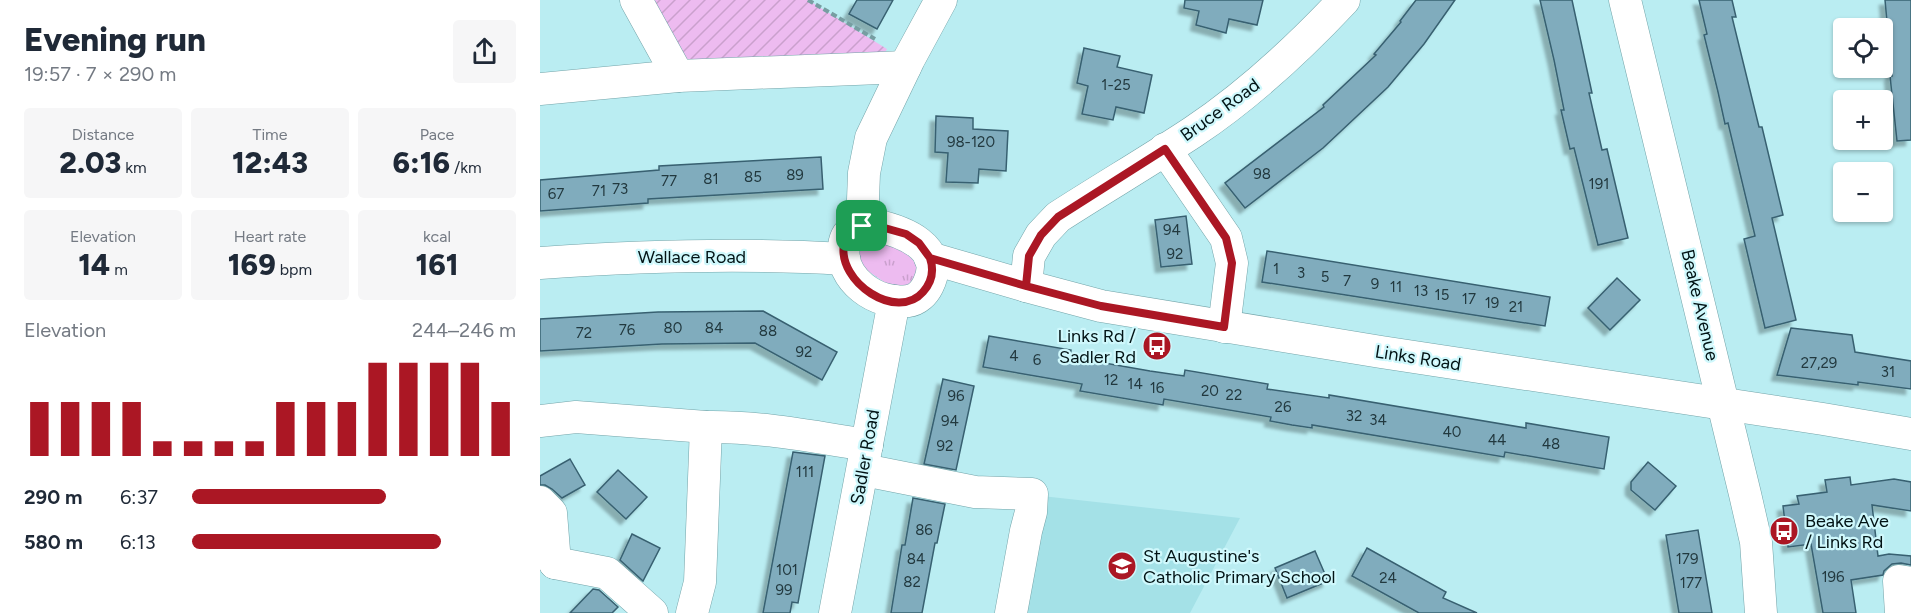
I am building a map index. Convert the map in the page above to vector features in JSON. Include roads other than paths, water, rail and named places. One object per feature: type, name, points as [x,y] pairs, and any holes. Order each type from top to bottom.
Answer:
[{"type":"street","points":[[636,0],[678,76]]},
{"type":"street","points":[[862,226],[864,173],[871,138],[907,63],[941,0]]},
{"type":"street","name":"Bruce Road","points":[[1026,286],[1029,256],[1041,235],[1058,217],[1194,132],[1250,90],[1302,44],[1344,0]]},
{"type":"street","name":"Beake Avenue","points":[[1625,0],[1746,494],[1756,542],[1761,613]]},
{"type":"street","points":[[540,89],[678,76],[907,63]]},
{"type":"street","points":[[1165,149],[1226,238],[1232,263],[1224,327]]},
{"type":"street","points":[[874,225],[906,234],[919,243],[930,258],[932,272],[927,288],[920,296],[913,300],[894,301],[879,297],[853,279],[844,260],[845,239],[849,232],[862,226],[874,225]]},
{"type":"street","name":"Wallace Road","points":[[540,263],[627,257],[806,257],[844,260]]},
{"type":"street","name":"Links Road","points":[[930,258],[1101,306],[1911,434]]},
{"type":"street","name":"Sadler Road","points":[[835,613],[894,301]]},
{"type":"street","points":[[540,421],[576,417],[768,430],[975,492],[1032,494],[1031,512],[1011,613]]},
{"type":"street","points":[[692,613],[700,582],[706,427]]},
{"type":"street","points":[[540,502],[551,513],[547,571],[607,573],[652,613]]},
{"type":"street","points":[[1901,613],[1899,581],[1911,583]]},
{"type":"place","name":"Links Rd / Sadler Rd","points":[[1157,346]]},
{"type":"place","name":"Beake Ave / Links Rd","points":[[1784,531]]},
{"type":"place","name":"St Augustine's Catholic Primary School","points":[[1122,566]]}]
